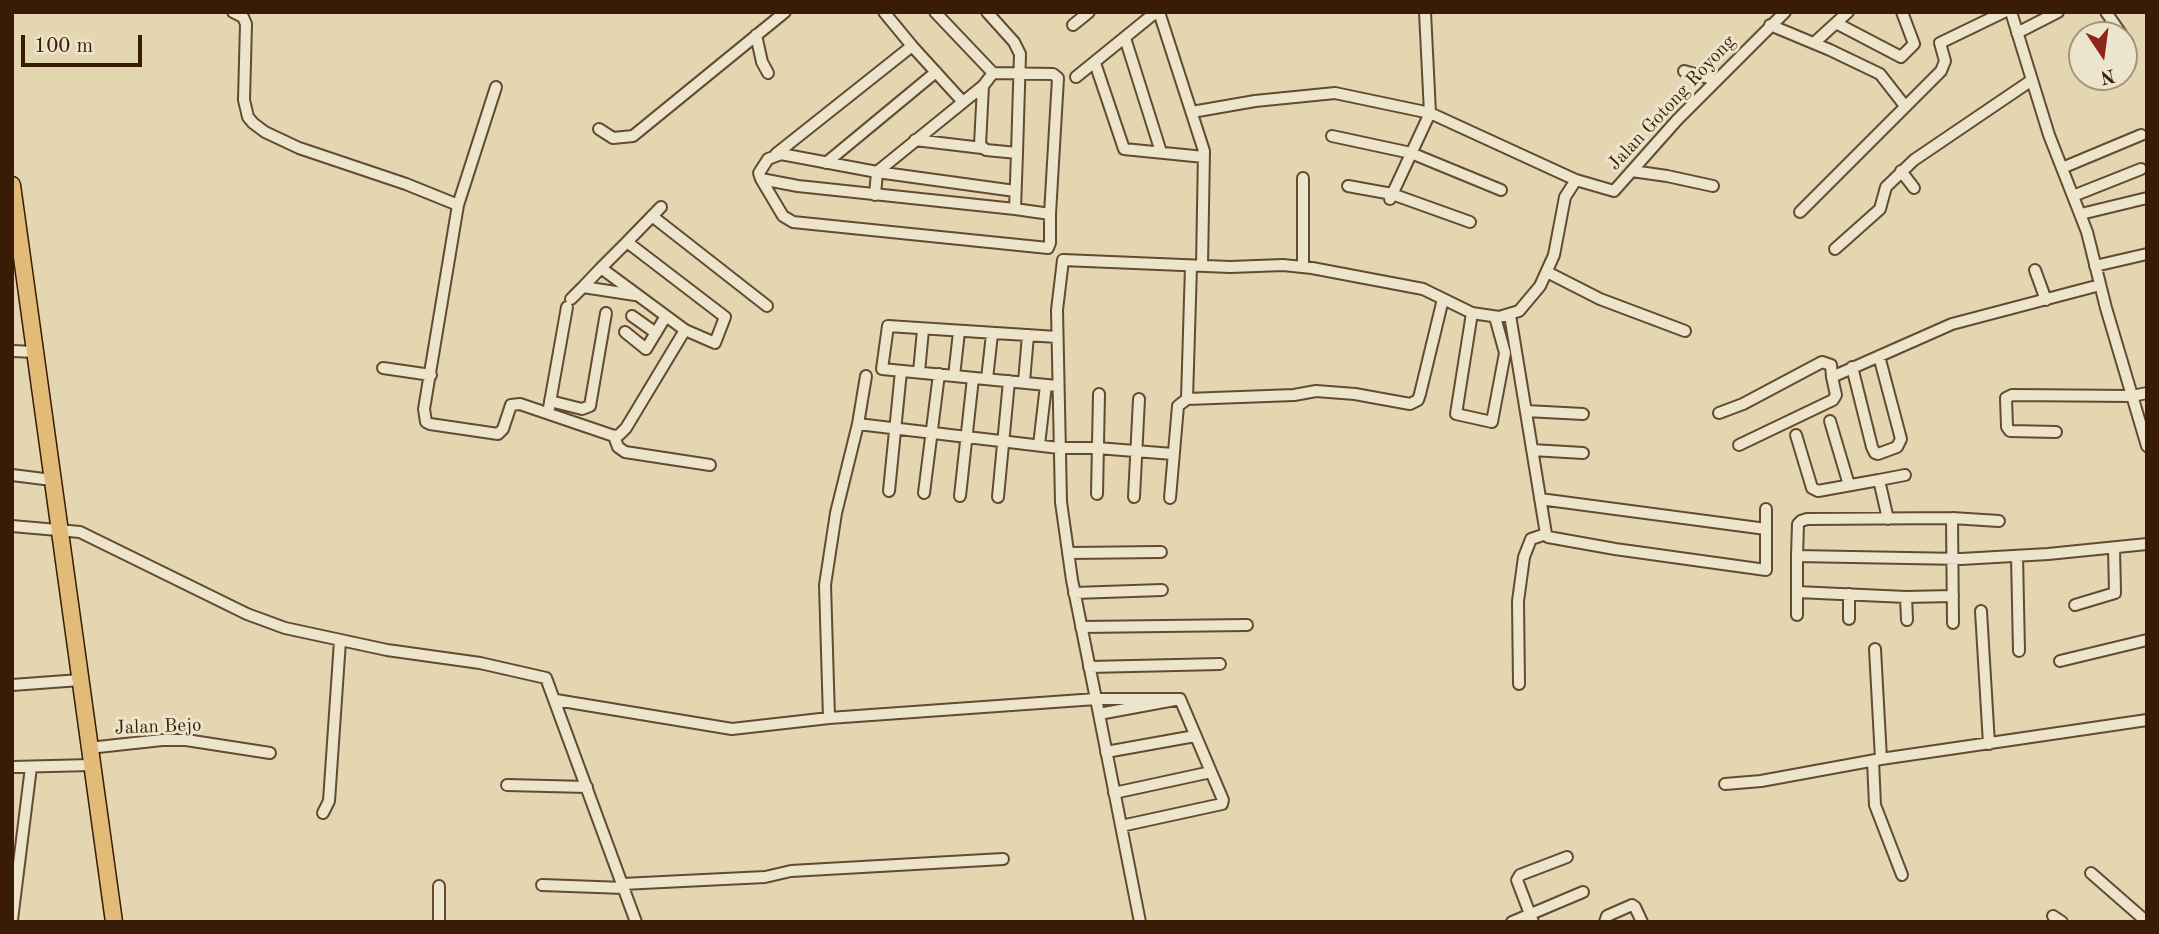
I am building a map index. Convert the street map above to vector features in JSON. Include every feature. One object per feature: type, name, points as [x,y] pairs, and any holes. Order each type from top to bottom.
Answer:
[{"type":"highway","points":[[12,185],[18,279],[35,352],[114,922]]},
{"type":"street","points":[[233,12],[243,17],[246,24],[244,100],[248,117],[253,123],[265,132],[299,148],[406,184],[458,205]]},
{"type":"street","points":[[599,128],[613,138],[633,136],[785,12]]},
{"type":"street","points":[[884,12],[963,102]]},
{"type":"street","points":[[912,46],[768,159],[760,170],[761,179],[783,216],[793,222],[1048,248],[1058,78],[1053,74],[993,73],[935,12]]},
{"type":"street","points":[[987,12],[1020,54],[1015,209]]},
{"type":"street","points":[[1073,24],[1089,12]]},
{"type":"street","points":[[1076,77],[1157,12],[1202,141],[1204,157],[1187,399]]},
{"type":"street","points":[[1391,197],[1430,113],[1425,12]]},
{"type":"street","name":"Jalan Gotong Royong","points":[[1577,180],[1614,191],[1716,80],[1785,12]]},
{"type":"street","points":[[1814,43],[1848,12]]},
{"type":"street","points":[[1800,212],[1858,157],[1941,71],[1945,61],[1940,43],[2004,12]]},
{"type":"street","points":[[2011,12],[2062,169],[2081,214],[2099,285],[2147,446]]},
{"type":"street","points":[[2017,33],[2058,12]]},
{"type":"street","points":[[1836,23],[1900,57],[1914,44],[1900,13]]},
{"type":"street","points":[[1770,25],[1880,75],[1886,79],[1905,106]]},
{"type":"street","points":[[756,35],[762,62],[768,73]]},
{"type":"street","points":[[1125,38],[1161,152]]},
{"type":"street","points":[[1095,62],[1121,146],[1126,150],[1204,157]]},
{"type":"street","points":[[1684,71],[1716,80]]},
{"type":"street","points":[[827,163],[936,72]]},
{"type":"street","points":[[875,195],[877,172],[982,86],[993,73]]},
{"type":"street","points":[[1835,249],[1880,209],[1884,190],[1901,171],[2032,80]]},
{"type":"street","points":[[982,86],[979,141],[982,148]]},
{"type":"street","points":[[496,87],[452,231],[424,416],[426,422],[494,435],[503,429],[511,405],[520,404],[614,436]]},
{"type":"street","points":[[1039,446],[1051,385],[1063,260],[1303,267],[1423,289],[1472,313],[1495,317],[1510,315],[1526,305],[1547,272],[1554,255],[1565,197],[1577,180],[1430,113],[1328,92],[1192,112]]},
{"type":"street","points":[[2062,169],[2141,135]]},
{"type":"street","points":[[1332,136],[1411,153],[1501,190]]},
{"type":"street","points":[[915,140],[1017,153]]},
{"type":"street","points":[[776,154],[877,172],[1015,191]]},
{"type":"street","points":[[2073,196],[2141,169]]},
{"type":"street","points":[[1632,171],[1713,186]]},
{"type":"street","points":[[1901,171],[1914,188]]},
{"type":"street","points":[[1303,178],[1303,267]]},
{"type":"street","points":[[761,179],[797,186],[1050,214]]},
{"type":"street","points":[[1348,186],[1470,222]]},
{"type":"street","points":[[2081,214],[2147,198]]},
{"type":"street","points":[[548,413],[569,303],[661,207]]},
{"type":"street","points":[[652,216],[767,306]]},
{"type":"street","points":[[627,242],[725,317]]},
{"type":"street","points":[[2095,266],[2147,254]]},
{"type":"street","points":[[601,268],[685,330],[715,343],[732,307]]},
{"type":"street","points":[[2035,270],[2046,300]]},
{"type":"street","points":[[1547,272],[1600,299],[1685,331]]},
{"type":"street","points":[[1832,377],[1952,324],[2099,285]]},
{"type":"street","points":[[583,287],[638,296]]},
{"type":"street","points":[[1170,498],[1178,406],[1187,399],[1294,395],[1316,391],[1355,394],[1409,404],[1418,400],[1420,394],[1443,299]]},
{"type":"street","points":[[550,401],[582,409],[592,403],[606,313]]},
{"type":"street","points":[[889,313],[882,369],[1051,385]]},
{"type":"street","points":[[1472,313],[1456,414],[1492,422],[1505,353],[1495,317]]},
{"type":"street","points":[[1510,315],[1546,534],[1552,539],[1764,570],[1767,567],[1766,509]]},
{"type":"street","points":[[632,316],[656,333]]},
{"type":"street","points":[[625,332],[646,349],[666,316]]},
{"type":"street","points":[[888,326],[1057,337]]},
{"type":"street","points":[[614,436],[626,428],[685,330]]},
{"type":"street","points":[[919,372],[923,330]]},
{"type":"street","points":[[954,376],[959,332]]},
{"type":"street","points":[[987,379],[992,334]]},
{"type":"street","points":[[1024,383],[1028,335]]},
{"type":"street","points":[[12,351],[35,352]]},
{"type":"street","points":[[1852,367],[1875,453],[1897,447],[1901,439],[1879,356]]},
{"type":"street","points":[[1718,413],[1743,404],[1822,362],[1831,365],[1836,395],[1833,400],[1739,445]]},
{"type":"street","points":[[383,368],[431,375]]},
{"type":"street","points":[[889,491],[901,370]]},
{"type":"street","points":[[924,493],[939,374]]},
{"type":"street","points":[[829,718],[825,585],[836,513],[858,424],[866,376]]},
{"type":"street","points":[[960,496],[973,378]]},
{"type":"street","points":[[999,497],[1009,381]]},
{"type":"street","points":[[1051,385],[1059,448],[1061,502],[1074,593],[1140,922]]},
{"type":"street","points":[[2056,432],[2010,431],[2007,427],[2006,398],[2012,395],[2132,396],[2147,393]]},
{"type":"street","points":[[1097,494],[1099,394]]},
{"type":"street","points":[[1134,497],[1139,399]]},
{"type":"street","points":[[1526,411],[1583,414]]},
{"type":"street","points":[[1830,421],[1849,485]]},
{"type":"street","points":[[858,424],[1059,448],[1173,454]]},
{"type":"street","points":[[1797,435],[1812,488],[1818,491],[1905,475]]},
{"type":"street","points":[[614,436],[618,447],[625,452],[710,465]]},
{"type":"street","points":[[1532,450],[1583,453]]},
{"type":"street","points":[[12,475],[52,480]]},
{"type":"street","points":[[1879,480],[1888,519]]},
{"type":"street","points":[[1540,499],[1766,529]]},
{"type":"street","points":[[1952,518],[1953,623]]},
{"type":"street","points":[[1797,615],[1798,524],[1803,520],[1952,518],[1999,521]]},
{"type":"street","points":[[12,526],[77,531],[263,621],[340,641],[546,678],[636,922]]},
{"type":"street","points":[[1520,684],[1518,601],[1524,557],[1531,539],[1546,534]]},
{"type":"street","points":[[1797,556],[1953,559],[2147,544]]},
{"type":"street","points":[[2075,605],[2116,592],[2114,548]]},
{"type":"street","points":[[1068,553],[1161,552]]},
{"type":"street","points":[[2017,556],[2019,651]]},
{"type":"street","points":[[1074,593],[1162,590]]},
{"type":"street","points":[[1797,592],[1906,597],[1953,596]]},
{"type":"street","points":[[1849,594],[1849,618]]},
{"type":"street","points":[[1906,597],[1906,620]]},
{"type":"street","points":[[1981,611],[1989,744]]},
{"type":"street","points":[[1081,627],[1247,625]]},
{"type":"street","points":[[2060,662],[2147,640]]},
{"type":"street","points":[[323,813],[329,801],[340,641]]},
{"type":"street","points":[[1875,649],[1875,806],[1902,875]]},
{"type":"street","points":[[1089,667],[1220,663]]},
{"type":"street","points":[[12,685],[80,680]]},
{"type":"street","points":[[556,700],[732,729],[829,718],[1096,699],[1180,699]]},
{"type":"street","points":[[1099,714],[1180,699]]},
{"type":"street","points":[[1121,826],[1218,807],[1223,800],[1180,699]]},
{"type":"street","points":[[1725,785],[2147,720]]},
{"type":"street","points":[[1106,752],[1195,737]]},
{"type":"street","name":"Jalan Bejo","points":[[12,767],[90,756],[162,740],[187,740],[270,753]]},
{"type":"street","points":[[12,920],[18,821],[31,766]]},
{"type":"street","points":[[1115,793],[1211,772]]},
{"type":"street","points":[[507,785],[587,787]]},
{"type":"street","points":[[1532,918],[1517,880],[1520,875],[1567,856]]},
{"type":"street","points":[[542,886],[623,886],[765,877],[791,871],[1003,859]]},
{"type":"street","points":[[2091,873],[2147,922]]},
{"type":"street","points":[[439,886],[439,922]]},
{"type":"street","points":[[1512,922],[1532,918],[1583,892]]},
{"type":"street","points":[[1605,922],[1607,916],[1632,905],[1642,922]]}]
